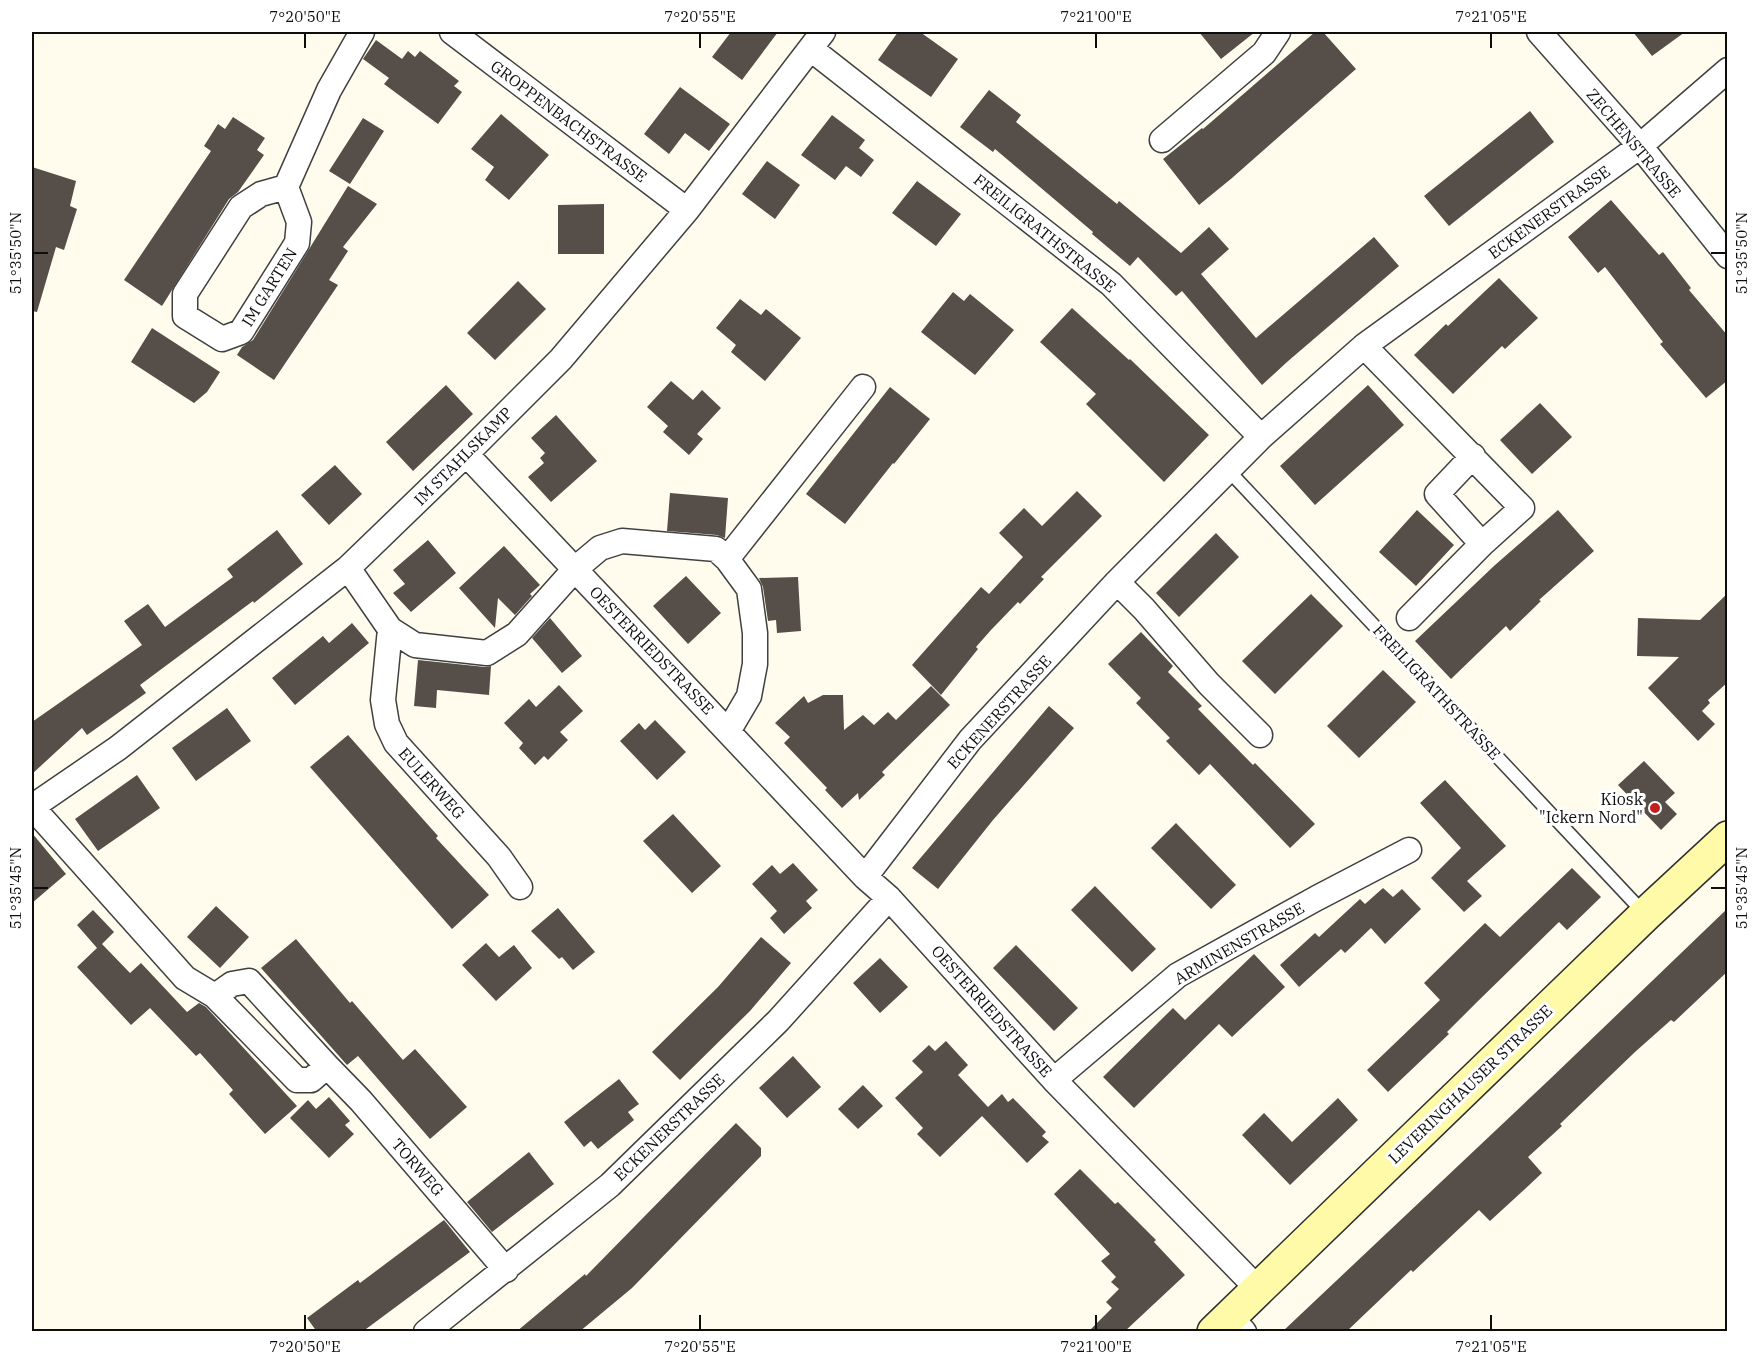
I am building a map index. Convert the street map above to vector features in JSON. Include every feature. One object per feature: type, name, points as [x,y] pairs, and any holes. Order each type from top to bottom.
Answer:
[{"type":"main road","name":"LEVERINGHAUSER STRASSE","points":[[1229,1326],[1258,1289],[1646,914],[1728,838]]},
{"type":"street","points":[[286,187],[329,90],[362,32]]},
{"type":"street","name":"GROPPENBACHSTRASSE","points":[[452,32],[687,210]]},
{"type":"street","points":[[1162,140],[1264,53],[1278,32]]},
{"type":"street","name":"ZECHENSTRASSE","points":[[1539,32],[1640,146],[1728,256]]},
{"type":"street","name":"IM STAHLSKAMP","points":[[32,807],[118,748],[348,568],[466,454],[561,359],[687,210],[817,40]]},
{"type":"street","name":"FREILIGRATHSTRASSE","points":[[817,40],[1112,284],[1261,437]]},
{"type":"street","name":"ECKENERSTRASSE","points":[[865,877],[970,740],[1118,582],[1261,437],[1364,346],[1640,146],[1728,70]]},
{"type":"street","name":"IM GARTEN","points":[[286,187],[299,222],[297,243],[241,332],[222,339],[185,316],[185,294],[241,207],[261,194],[286,187]]},
{"type":"street","points":[[1364,346],[1522,508],[1482,544],[1409,618]]},
{"type":"street","points":[[348,568],[390,629],[415,645],[487,653],[517,634],[575,569],[600,548],[622,541],[716,549],[727,559],[863,387]]},
{"type":"street","name":"OESTERRIEDSTRASSE","points":[[466,454],[729,730],[865,877],[889,898],[1054,1080],[1258,1289]]},
{"type":"street","points":[[1473,456],[1437,494],[1482,544]]},
{"type":"street","name":"OESTERRIEDSTRASSE","points":[[727,559],[749,589],[755,633],[755,664],[749,696],[729,730]]},
{"type":"street","points":[[1118,582],[1209,684],[1260,735]]},
{"type":"street","name":"EULERWEG","points":[[390,629],[384,700],[387,724],[396,743],[499,857],[520,887]]},
{"type":"street","points":[[32,807],[185,978],[215,996],[297,1080],[311,1080],[327,1066]]},
{"type":"street","name":"ARMINENSTRASSE","points":[[1054,1080],[1178,975],[1409,850]]},
{"type":"street","name":"ECKENERSTRASSE","points":[[426,1332],[610,1185],[778,1021],[889,898]]},
{"type":"street","name":"TORWEG","points":[[215,996],[232,984],[249,981],[361,1101],[506,1270]]},
{"type":"lane","name":"FREILIGRATHSTRASSE","points":[[1228,470],[1646,914]]},
{"type":"building","points":[[731,32],[778,32],[742,80],[712,57]]},
{"type":"building","points":[[898,32],[920,32],[958,59],[931,97],[878,60]]},
{"type":"building","points":[[1199,32],[1255,32],[1221,59]]},
{"type":"building","points":[[1315,32],[1323,32],[1356,69],[1199,205],[1163,159],[1203,129]]},
{"type":"building","points":[[1633,32],[1685,32],[1652,56]]},
{"type":"building","points":[[376,40],[402,59],[408,51],[415,57],[420,51],[459,81],[454,86],[462,92],[438,124],[384,84],[389,78],[363,59]]},
{"type":"building","points":[[680,87],[730,124],[709,151],[685,133],[669,154],[644,134]]},
{"type":"building","points":[[989,90],[1021,115],[1016,122],[1117,204],[1119,201],[1181,253],[1209,227],[1229,249],[1201,274],[1256,338],[1374,237],[1399,266],[1262,385],[1182,291],[1176,296],[1138,257],[1130,266],[995,149],[993,152],[960,127]]},
{"type":"building","points":[[1530,111],[1554,142],[1449,226],[1424,196]]},
{"type":"building","points":[[501,114],[549,155],[509,200],[485,180],[494,167],[471,149]]},
{"type":"building","points":[[832,115],[865,140],[859,148],[874,160],[861,177],[846,166],[835,180],[801,155]]},
{"type":"building","points":[[233,117],[265,138],[257,150],[264,155],[238,192],[229,199],[162,306],[124,280],[211,151],[204,146],[218,124],[225,129]]},
{"type":"building","points":[[363,118],[384,131],[350,184],[329,171]]},
{"type":"building","points":[[767,161],[800,185],[775,219],[742,194]]},
{"type":"building","points":[[32,167],[76,181],[70,206],[77,209],[64,250],[56,247],[37,312],[32,311]]},
{"type":"building","points":[[917,181],[961,214],[936,246],[892,213]]},
{"type":"building","points":[[348,186],[377,204],[343,247],[348,251],[329,280],[338,285],[274,380],[237,355],[242,347],[253,340]]},
{"type":"building","points":[[1611,200],[1659,255],[1663,252],[1691,288],[1689,290],[1728,336],[1728,380],[1706,398],[1660,344],[1663,342],[1605,267],[1598,273],[1568,237]]},
{"type":"building","points":[[604,204],[604,254],[558,254],[558,205]]},
{"type":"building","points":[[1499,278],[1538,318],[1505,349],[1502,346],[1453,394],[1414,355]]},
{"type":"building","points":[[518,281],[546,309],[495,360],[467,333]]},
{"type":"building","points":[[953,292],[964,301],[970,294],[1014,330],[975,375],[921,332]]},
{"type":"building","points":[[740,299],[761,315],[766,309],[801,338],[765,381],[731,352],[736,345],[716,328]]},
{"type":"building","points":[[1072,308],[1130,359],[1209,435],[1164,482],[1086,404],[1096,394],[1040,342]]},
{"type":"building","points":[[152,328],[220,372],[207,392],[194,403],[131,362]]},
{"type":"building","points":[[671,381],[693,400],[702,390],[721,408],[697,434],[703,439],[689,455],[663,432],[668,426],[647,407]]},
{"type":"building","points":[[446,385],[473,414],[413,471],[386,442]]},
{"type":"building","points":[[1368,385],[1404,425],[1315,505],[1280,466]]},
{"type":"building","points":[[890,387],[930,419],[845,524],[806,494]]},
{"type":"building","points":[[1540,403],[1572,437],[1532,474],[1500,440]]},
{"type":"building","points":[[556,415],[597,461],[551,502],[528,477],[544,463],[540,458],[545,453],[531,438]]},
{"type":"building","points":[[335,465],[362,494],[329,525],[301,495]]},
{"type":"building","points":[[1077,491],[1102,516],[1041,577],[1044,579],[1020,604],[1018,602],[991,630],[941,695],[912,665],[981,587],[989,594],[1023,557],[999,533],[1024,508],[1042,526]]},
{"type":"building","points":[[670,493],[728,498],[725,538],[717,535],[667,531]]},
{"type":"building","points":[[1417,510],[1454,545],[1416,586],[1379,552]]},
{"type":"building","points":[[1558,510],[1594,551],[1539,600],[1541,601],[1510,631],[1506,626],[1451,679],[1415,641],[1495,565]]},
{"type":"building","points":[[277,530],[303,564],[254,603],[253,601],[140,685],[146,693],[87,735],[82,728],[32,774],[32,722],[142,645],[124,621],[148,604],[165,627],[233,577],[227,569]]},
{"type":"building","points":[[1216,533],[1239,557],[1179,617],[1156,593]]},
{"type":"building","points":[[428,540],[456,573],[411,612],[393,593],[405,584],[393,570]]},
{"type":"building","points":[[504,546],[540,585],[530,594],[532,596],[515,615],[498,598],[495,628],[459,588]]},
{"type":"building","points":[[686,576],[721,613],[688,644],[653,606]]},
{"type":"building","points":[[798,577],[801,631],[777,633],[776,620],[768,621],[763,587],[759,578]]},
{"type":"building","points":[[1728,593],[1728,682],[1708,700],[1710,703],[1702,711],[1715,724],[1698,741],[1648,688],[1679,657],[1637,656],[1638,618],[1700,620]]},
{"type":"building","points":[[1311,594],[1343,626],[1275,694],[1242,661]]},
{"type":"building","points":[[550,618],[582,656],[562,673],[532,638]]},
{"type":"building","points":[[352,623],[369,643],[295,705],[272,678],[323,636],[329,643]]},
{"type":"building","points":[[1141,632],[1173,666],[1168,672],[1202,706],[1198,709],[1315,824],[1290,848],[1210,764],[1199,775],[1166,741],[1170,738],[1136,703],[1141,698],[1108,664]]},
{"type":"building","points":[[418,660],[491,666],[489,695],[437,690],[436,708],[414,706]]},
{"type":"building","points":[[1383,670],[1416,702],[1359,758],[1327,726]]},
{"type":"building","points":[[559,685],[583,711],[560,732],[568,740],[548,760],[544,756],[535,765],[519,748],[523,743],[504,723],[529,699],[536,707]]},
{"type":"building","points":[[931,686],[950,705],[882,772],[885,775],[859,800],[858,793],[842,808],[825,790],[827,788],[784,743],[790,737],[775,723],[804,696],[808,703],[823,695],[843,695],[844,730],[863,715],[874,725],[888,712],[896,720]]},
{"type":"building","points":[[1049,706],[1074,728],[993,820],[938,889],[912,868]]},
{"type":"building","points":[[227,708],[251,741],[196,781],[172,748]]},
{"type":"building","points":[[655,720],[686,752],[657,780],[620,741],[639,723],[645,730]]},
{"type":"building","points":[[348,735],[438,836],[436,838],[489,895],[452,929],[310,767]]},
{"type":"building","name":"Kiosk \"Ickern Nord\"","points":[[1644,761],[1675,793],[1665,802],[1677,814],[1661,830],[1618,785]]},
{"type":"building","points":[[137,775],[160,808],[98,851],[75,819]]},
{"type":"building","points":[[1445,780],[1506,846],[1467,881],[1482,896],[1464,912],[1431,878],[1461,848],[1420,803]]},
{"type":"building","points":[[673,814],[721,866],[692,893],[643,841]]},
{"type":"building","points":[[1176,823],[1236,885],[1211,909],[1151,848]]},
{"type":"building","points":[[32,833],[66,874],[32,903]]},
{"type":"building","points":[[793,863],[818,890],[806,901],[812,908],[784,934],[770,918],[777,911],[752,884],[772,865],[780,874]]},
{"type":"building","points":[[1572,868],[1601,897],[1567,930],[1559,922],[1447,1032],[1449,1034],[1388,1092],[1367,1070],[1440,1000],[1424,983],[1485,923],[1500,937]]},
{"type":"building","points":[[1095,886],[1156,949],[1132,972],[1071,910]]},
{"type":"building","points":[[1383,888],[1393,897],[1402,889],[1421,909],[1385,944],[1371,928],[1345,953],[1341,949],[1299,987],[1280,965],[1315,933],[1319,937],[1360,899],[1365,904]]},
{"type":"building","points":[[216,906],[249,937],[220,968],[187,937]]},
{"type":"building","points":[[558,908],[595,952],[573,970],[562,957],[559,959],[531,931]]},
{"type":"building","points":[[1728,908],[1728,971],[1674,1022],[1671,1020],[1635,1052],[1528,1157],[1542,1173],[1490,1221],[1479,1210],[1346,1332],[1282,1332],[1549,1080]]},
{"type":"building","points":[[93,910],[114,932],[102,944],[130,973],[141,963],[187,1012],[199,1003],[206,1007],[297,1106],[265,1134],[229,1094],[233,1090],[200,1053],[196,1056],[150,1008],[131,1025],[77,967],[97,948],[77,925]]},
{"type":"building","points":[[761,937],[791,963],[750,1011],[680,1080],[652,1052],[718,987]]},
{"type":"building","points":[[296,939],[350,1003],[352,1001],[403,1060],[415,1049],[467,1107],[430,1139],[358,1056],[347,1065],[261,968]]},
{"type":"building","points":[[486,943],[499,957],[514,945],[532,968],[496,1001],[462,965]]},
{"type":"building","points":[[1016,945],[1078,1008],[1054,1031],[993,968]]},
{"type":"building","points":[[1254,954],[1285,987],[1232,1037],[1219,1024],[1134,1108],[1103,1077],[1173,1008],[1185,1020]]},
{"type":"building","points":[[880,958],[908,987],[880,1013],[853,983]]},
{"type":"building","points":[[946,1041],[968,1065],[958,1075],[988,1107],[1002,1094],[1008,1102],[1013,1098],[1046,1132],[1042,1136],[1049,1142],[1027,1163],[982,1116],[940,1157],[917,1134],[923,1128],[895,1098],[923,1072],[912,1061],[929,1045],[935,1051]]},
{"type":"building","points":[[793,1056],[821,1087],[787,1118],[759,1088]]},
{"type":"building","points":[[619,1079],[639,1104],[628,1112],[634,1120],[598,1149],[591,1141],[584,1147],[564,1122]]},
{"type":"building","points":[[863,1085],[883,1106],[858,1129],[838,1109]]},
{"type":"building","points":[[329,1097],[350,1121],[345,1125],[354,1134],[329,1158],[290,1118],[308,1100],[316,1109]]},
{"type":"building","points":[[1338,1098],[1358,1120],[1290,1185],[1242,1135],[1264,1113],[1292,1142]]},
{"type":"building","points":[[736,1123],[761,1148],[761,1156],[632,1288],[579,1332],[516,1332],[585,1274],[586,1276]]},
{"type":"building","points":[[529,1152],[554,1184],[492,1232],[467,1202]]},
{"type":"building","points":[[1080,1169],[1115,1204],[1118,1202],[1156,1240],[1154,1242],[1185,1275],[1124,1332],[1088,1332],[1112,1308],[1106,1302],[1119,1289],[1111,1282],[1116,1277],[1101,1261],[1110,1254],[1054,1194]]},
{"type":"building","points":[[444,1220],[470,1252],[362,1332],[317,1332],[307,1318],[358,1280],[360,1283]]},
{"type":"place","name":"Kiosk \"Ickern Nord\"","points":[[1655,808]]}]
